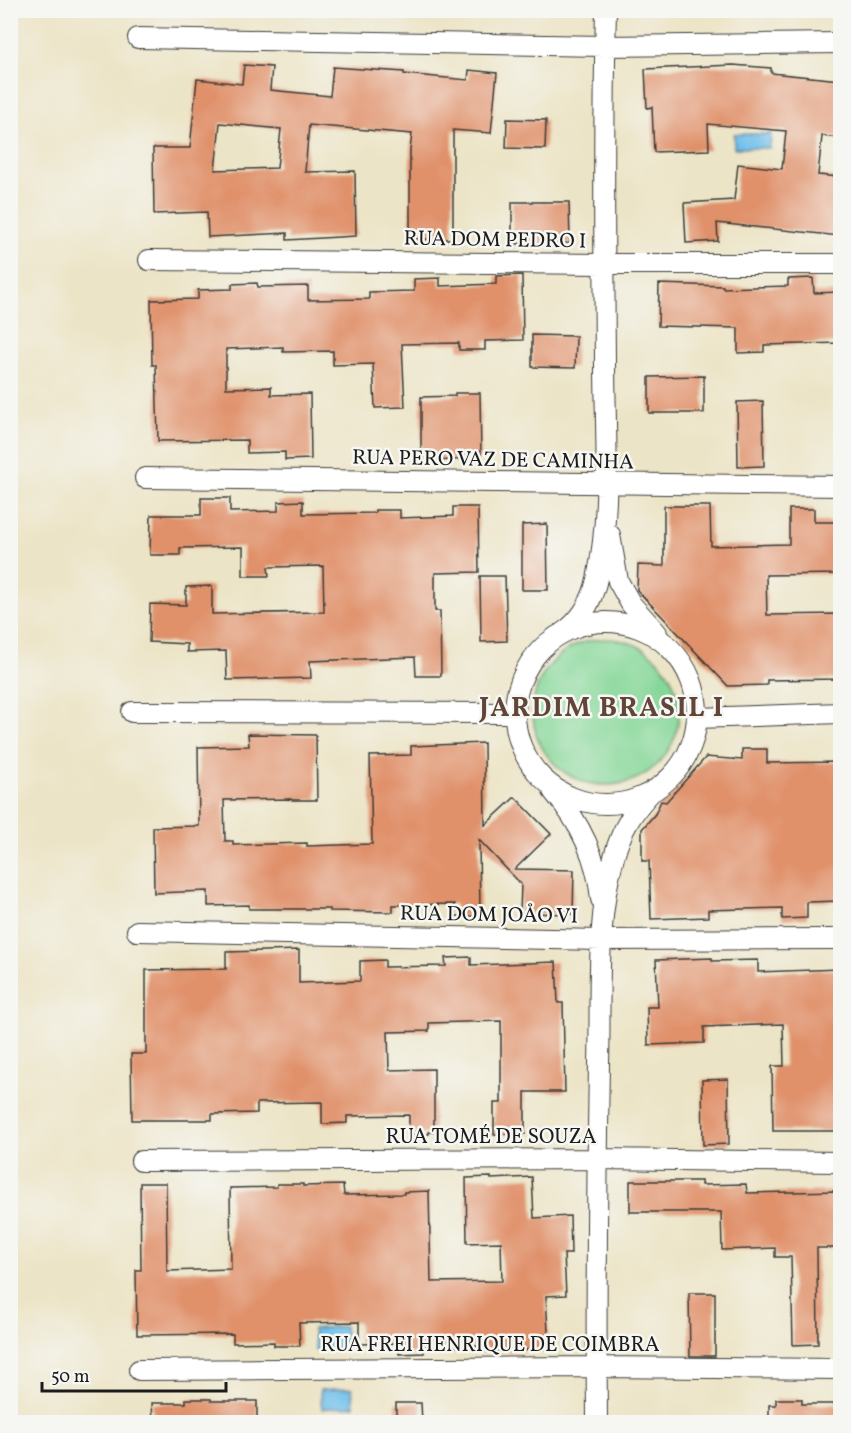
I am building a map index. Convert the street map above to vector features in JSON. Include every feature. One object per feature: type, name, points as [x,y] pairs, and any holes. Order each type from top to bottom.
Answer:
[{"type":"street","points":[[597,1422],[602,930],[600,891],[591,851],[571,811],[539,775],[521,746],[515,713],[518,692],[525,671],[547,645],[574,626],[591,599],[597,579],[606,506],[604,264],[606,10]]},
{"type":"street","points":[[138,38],[605,46],[840,43]]},
{"type":"street","name":"RUA DOM PEDRO I","points":[[149,260],[840,264]]},
{"type":"street","name":"RUA PERO VAZ DE CAMINHA","points":[[145,478],[840,486]]},
{"type":"street","points":[[539,775],[558,791],[578,800],[596,804],[614,804],[634,800],[667,780],[683,761],[693,738],[697,718],[696,697],[689,676],[672,650],[632,603],[618,581],[606,506]]},
{"type":"street","points":[[561,634],[593,623],[622,623],[648,632],[672,650]]},
{"type":"street","points":[[132,712],[515,713]]},
{"type":"street","points":[[697,718],[840,713]]},
{"type":"street","points":[[602,930],[613,858],[620,838],[626,822],[652,791]]},
{"type":"street","name":"RUA DOM JOÅO VI","points":[[137,931],[602,930],[840,939]]},
{"type":"street","name":"RUA TOMÉ DE SOUZA","points":[[141,1161],[598,1159],[840,1162]]},
{"type":"street","name":"RUA FREI HENRIQUE DE COIMBRA","points":[[139,1370],[596,1367],[840,1369]]},
{"type":"green space","points":[[606,639],[634,644],[658,660],[674,684],[679,712],[674,740],[658,764],[634,780],[606,785],[578,780],[554,764],[538,740],[533,712],[538,684],[554,660],[578,644]]},
{"type":"water","points":[[734,134],[771,134],[770,148],[734,148]]},
{"type":"water","points":[[344,1326],[346,1347],[315,1350],[313,1329]]},
{"type":"water","points":[[352,1388],[354,1406],[322,1409],[320,1390]]},
{"type":"building","points":[[244,65],[272,67],[270,90],[330,96],[333,67],[404,72],[404,74],[468,80],[469,70],[497,73],[491,133],[453,130],[453,239],[410,239],[412,134],[309,125],[305,172],[355,171],[356,236],[287,240],[287,233],[208,237],[207,212],[154,214],[153,148],[190,148],[197,79],[242,84]],"holes":[[[220,123],[281,129],[277,168],[215,170]]]},
{"type":"building","points":[[733,65],[771,68],[771,73],[840,80],[840,138],[822,136],[818,175],[840,177],[840,236],[717,223],[718,241],[686,243],[684,203],[734,200],[738,164],[782,169],[786,131],[708,124],[709,150],[654,152],[652,107],[647,108],[645,69]]},
{"type":"building","points":[[507,119],[546,120],[545,149],[506,148]]},
{"type":"building","points":[[512,202],[569,202],[570,243],[512,244]]},
{"type":"building","points":[[522,275],[523,340],[485,341],[485,350],[459,350],[459,343],[402,344],[405,407],[375,408],[373,364],[333,365],[333,351],[283,352],[283,347],[226,349],[226,388],[271,387],[271,395],[310,394],[311,459],[285,460],[285,452],[247,453],[247,440],[158,441],[156,365],[152,365],[151,300],[198,299],[198,290],[232,289],[232,284],[257,283],[258,287],[308,286],[308,300],[369,299],[369,292],[414,291],[414,279],[440,278],[440,286],[496,284],[496,276]]},
{"type":"building","points":[[813,278],[814,293],[840,292],[840,343],[764,345],[764,352],[738,353],[738,328],[658,326],[659,284],[723,286],[723,288],[788,286],[788,279]]},
{"type":"building","points":[[532,335],[576,336],[575,368],[532,367]]},
{"type":"building","points":[[704,376],[704,413],[649,413],[649,377]]},
{"type":"building","points":[[455,393],[480,393],[481,458],[421,462],[421,397],[455,396]]},
{"type":"building","points":[[763,401],[764,466],[738,467],[737,402]]},
{"type":"building","points":[[201,498],[230,498],[230,512],[278,511],[278,502],[303,501],[303,514],[375,513],[375,510],[400,510],[400,518],[453,516],[453,507],[478,507],[479,572],[435,573],[435,611],[440,611],[441,676],[416,676],[415,657],[310,661],[311,678],[227,680],[226,651],[187,652],[187,644],[149,642],[150,604],[186,605],[186,587],[212,586],[212,614],[324,612],[323,566],[268,567],[269,576],[243,576],[243,547],[180,548],[180,555],[150,555],[151,515],[201,515]]},
{"type":"building","points":[[664,506],[710,506],[711,546],[789,544],[789,509],[814,509],[814,522],[840,522],[840,574],[766,575],[767,615],[840,614],[840,679],[767,680],[767,685],[728,686],[637,590],[638,565],[664,566]]},
{"type":"building","points":[[547,524],[548,590],[522,590],[522,525]]},
{"type":"building","points":[[480,576],[505,576],[507,641],[481,642]]},
{"type":"building","points":[[248,734],[316,735],[317,800],[224,800],[225,841],[233,841],[233,845],[372,844],[370,756],[411,755],[411,746],[484,743],[485,825],[515,797],[551,834],[515,869],[574,870],[573,914],[520,913],[521,884],[479,840],[480,916],[455,916],[455,904],[393,905],[393,912],[249,909],[249,905],[208,906],[208,891],[154,893],[153,827],[199,826],[198,747],[249,746]]},
{"type":"building","points":[[742,749],[767,749],[767,763],[840,762],[840,901],[807,902],[807,918],[782,919],[782,908],[708,910],[708,917],[651,919],[649,861],[642,861],[642,829],[655,814],[661,801],[666,802],[706,757],[742,760]]},
{"type":"building","points":[[299,950],[299,983],[360,981],[360,961],[385,960],[385,967],[446,966],[445,958],[471,957],[471,965],[556,962],[558,1003],[563,1003],[565,1092],[525,1092],[525,1134],[494,1134],[494,1103],[501,1103],[501,1021],[429,1023],[429,1031],[388,1032],[389,1070],[434,1069],[434,1132],[429,1132],[429,1134],[409,1135],[409,1115],[347,1116],[347,1123],[322,1124],[322,1102],[257,1103],[257,1113],[212,1114],[212,1120],[132,1120],[131,1054],[146,1054],[146,970],[226,969],[226,952]]},
{"type":"building","points":[[712,958],[712,961],[758,960],[758,972],[840,969],[840,1131],[773,1131],[772,1066],[784,1066],[783,1024],[704,1027],[704,1043],[648,1045],[647,1007],[658,1007],[656,960]]},
{"type":"building","points":[[728,1079],[729,1144],[703,1145],[702,1080]]},
{"type":"building","points":[[491,1177],[491,1179],[532,1177],[534,1218],[570,1216],[571,1254],[564,1254],[566,1295],[546,1296],[549,1349],[486,1352],[486,1346],[424,1347],[424,1353],[399,1354],[399,1343],[359,1344],[359,1322],[299,1323],[300,1346],[274,1346],[274,1342],[233,1343],[233,1334],[137,1335],[136,1270],[141,1270],[140,1183],[166,1183],[167,1271],[231,1269],[230,1188],[277,1187],[277,1184],[343,1185],[344,1195],[404,1194],[404,1192],[429,1191],[431,1282],[502,1281],[501,1242],[467,1243],[466,1178]]},
{"type":"building","points":[[630,1181],[701,1181],[701,1185],[746,1184],[747,1193],[840,1191],[840,1248],[817,1248],[818,1344],[793,1345],[791,1257],[775,1257],[775,1248],[722,1250],[721,1212],[630,1212]]},
{"type":"building","points":[[689,1293],[715,1293],[715,1356],[690,1356]]},
{"type":"building","points":[[186,1399],[257,1401],[257,1422],[153,1422],[152,1403],[186,1403]]},
{"type":"building","points":[[776,1399],[802,1399],[802,1404],[839,1404],[839,1422],[769,1422],[769,1405],[776,1405]]},
{"type":"building","points":[[396,1403],[421,1403],[422,1422],[396,1422]]},
{"type":"district","name":"JARDIM BRASIL I","points":[[602,707]]}]
